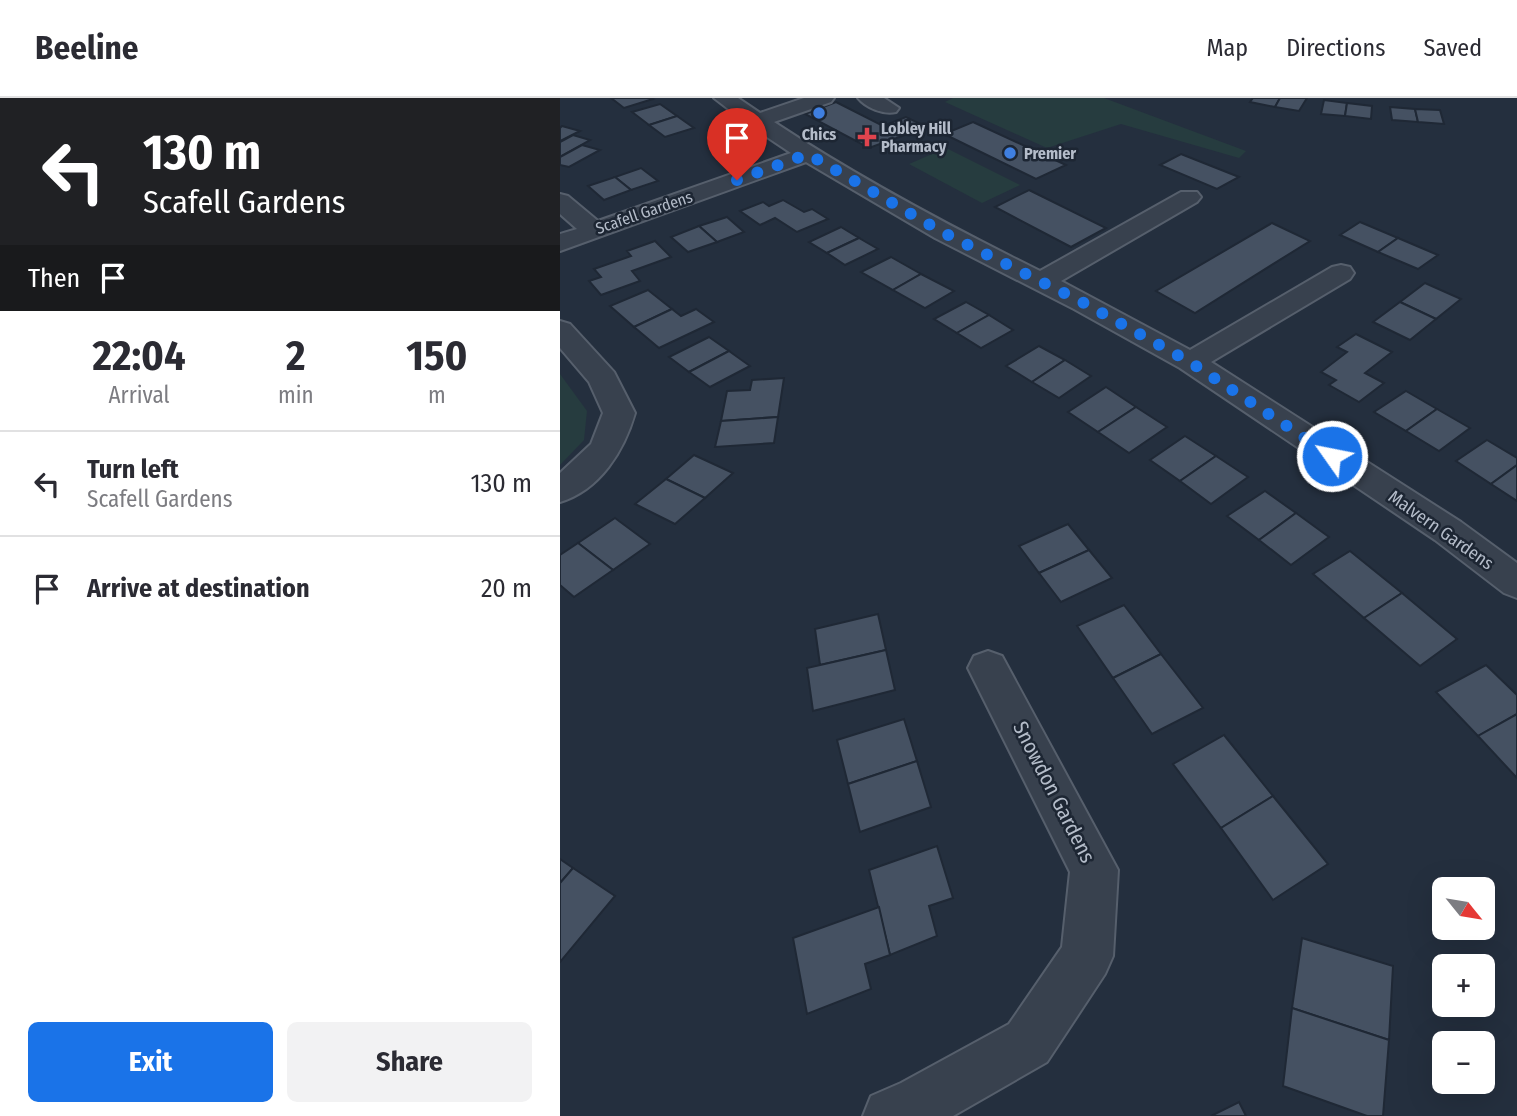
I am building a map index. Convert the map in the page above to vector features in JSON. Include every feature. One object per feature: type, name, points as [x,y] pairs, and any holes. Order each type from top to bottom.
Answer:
[{"type":"street","name":"Malvern Gardens","points":[[724,98],[808,154],[944,233],[1042,281],[1190,362],[1448,531],[1517,583]]},
{"type":"street","points":[[756,121],[824,98]]},
{"type":"street","points":[[868,98],[889,108]]},
{"type":"street","name":"Scafell Gardens","points":[[560,243],[808,154]]},
{"type":"street","points":[[1042,281],[1189,197]]},
{"type":"street","points":[[560,201],[593,230]]},
{"type":"street","points":[[1190,362],[1341,273]]},
{"type":"street","points":[[560,330],[603,379],[619,413],[612,439],[592,467],[560,490]]},
{"type":"street","name":"Snowdon Gardens","points":[[891,1116],[921,1103],[1028,1043],[1087,956],[1094,870],[988,668]]},
{"type":"green space","points":[[953,98],[1104,98],[1246,151],[1239,158],[1121,124],[1047,148],[945,102]]},
{"type":"green space","points":[[946,148],[1020,185],[982,203],[909,164]]},
{"type":"green space","points":[[560,374],[587,411],[584,440],[560,465]]},
{"type":"building","points":[[611,98],[651,98],[653,99],[624,108]]},
{"type":"building","points":[[1253,98],[1280,98],[1275,107],[1250,102]]},
{"type":"building","points":[[1280,98],[1307,98],[1299,111],[1275,107]]},
{"type":"building","points":[[1324,100],[1347,103],[1345,116],[1321,114]]},
{"type":"building","points":[[836,102],[883,126],[906,117],[927,127],[869,148],[805,114]]},
{"type":"building","points":[[1347,103],[1372,106],[1371,119],[1345,116]]},
{"type":"building","points":[[660,104],[677,116],[649,125],[632,112]]},
{"type":"building","points":[[1390,107],[1415,109],[1418,122],[1392,120]]},
{"type":"building","points":[[1415,109],[1440,110],[1444,124],[1418,122]]},
{"type":"building","points":[[677,116],[694,128],[665,137],[649,125]]},
{"type":"building","name":"Premier","points":[[973,122],[1066,165],[1036,179],[944,134]]},
{"type":"building","points":[[562,126],[580,131],[560,141]]},
{"type":"building","points":[[573,135],[590,140],[560,157],[560,142]]},
{"type":"building","points":[[582,145],[600,150],[569,167],[560,165],[560,157]]},
{"type":"building","points":[[1181,154],[1239,177],[1217,189],[1160,165]]},
{"type":"building","points":[[641,168],[658,181],[631,190],[615,177]]},
{"type":"building","points":[[615,177],[631,190],[604,200],[588,186]]},
{"type":"building","points":[[1029,190],[1106,228],[1071,247],[995,207]]},
{"type":"building","points":[[783,200],[804,212],[812,209],[828,219],[797,232],[775,218],[760,225],[740,211],[763,202],[769,206]]},
{"type":"building","points":[[727,217],[744,232],[717,242],[699,226]]},
{"type":"building","points":[[1360,222],[1398,238],[1378,252],[1340,235]]},
{"type":"building","points":[[1272,223],[1310,241],[1195,313],[1156,291]]},
{"type":"building","points":[[699,226],[717,242],[688,252],[671,237]]},
{"type":"building","points":[[841,227],[859,238],[827,253],[809,242]]},
{"type":"building","points":[[859,238],[878,249],[845,265],[827,253]]},
{"type":"building","points":[[1398,238],[1438,255],[1418,269],[1378,252]]},
{"type":"building","points":[[655,241],[671,257],[632,271],[640,281],[601,295],[589,281],[601,277],[594,269],[631,256],[627,251]]},
{"type":"building","points":[[891,257],[921,274],[893,290],[861,272]]},
{"type":"building","points":[[921,274],[954,291],[925,308],[893,290]]},
{"type":"building","points":[[1425,283],[1461,299],[1436,319],[1400,302]]},
{"type":"building","points":[[648,290],[672,309],[634,327],[610,306]]},
{"type":"building","points":[[966,302],[989,315],[957,333],[934,319]]},
{"type":"building","points":[[1400,302],[1436,319],[1410,340],[1373,322]]},
{"type":"building","points":[[672,309],[681,316],[696,309],[714,322],[659,348],[634,327]]},
{"type":"building","points":[[989,315],[1013,330],[981,348],[957,333]]},
{"type":"building","points":[[1356,334],[1392,352],[1365,373],[1384,383],[1359,402],[1329,385],[1336,380],[1321,372],[1347,352],[1337,347]]},
{"type":"building","points":[[709,337],[729,351],[689,372],[669,357]]},
{"type":"building","points":[[1039,346],[1065,360],[1032,382],[1006,366]]},
{"type":"building","points":[[729,351],[750,366],[710,387],[689,372]]},
{"type":"building","points":[[1065,360],[1091,376],[1059,398],[1032,382]]},
{"type":"building","points":[[784,378],[778,417],[721,421],[727,391],[750,390],[752,380]]},
{"type":"building","points":[[1106,387],[1136,407],[1098,432],[1068,412]]},
{"type":"building","points":[[1406,391],[1437,409],[1406,431],[1374,412]]},
{"type":"building","points":[[1136,407],[1167,427],[1129,453],[1098,432]]},
{"type":"building","points":[[1437,409],[1470,428],[1439,451],[1406,431]]},
{"type":"building","points":[[778,417],[774,443],[715,447],[721,421]]},
{"type":"building","points":[[1185,436],[1216,456],[1180,481],[1150,460]]},
{"type":"building","points":[[1487,440],[1517,458],[1517,465],[1491,484],[1456,461]]},
{"type":"building","points":[[694,455],[733,473],[705,498],[666,479]]},
{"type":"building","points":[[1216,456],[1248,477],[1211,504],[1180,481]]},
{"type":"building","points":[[1517,465],[1517,501],[1491,484]]},
{"type":"building","points":[[666,479],[705,498],[675,524],[635,504]]},
{"type":"building","points":[[1265,491],[1296,513],[1259,540],[1227,516]]},
{"type":"building","points":[[1296,513],[1329,537],[1291,565],[1259,540]]},
{"type":"building","points":[[615,518],[650,544],[613,570],[578,543]]},
{"type":"building","points":[[1068,524],[1089,550],[1039,573],[1019,546]]},
{"type":"building","points":[[578,543],[613,570],[574,597],[560,585],[560,555]]},
{"type":"building","points":[[1089,550],[1112,578],[1061,602],[1039,573]]},
{"type":"building","points":[[1350,551],[1402,593],[1364,618],[1313,574]]},
{"type":"building","points":[[1402,593],[1457,639],[1420,666],[1364,618]]},
{"type":"building","points":[[1124,605],[1161,654],[1113,678],[1077,626]]},
{"type":"building","points":[[878,614],[886,650],[820,665],[815,629]]},
{"type":"building","points":[[886,650],[895,690],[813,711],[807,668]]},
{"type":"building","points":[[1161,654],[1203,708],[1152,734],[1113,678]]},
{"type":"building","points":[[1486,665],[1517,695],[1517,714],[1478,736],[1436,692]]},
{"type":"building","points":[[1517,714],[1517,778],[1478,736]]},
{"type":"building","points":[[904,719],[917,761],[848,784],[837,740]]},
{"type":"building","points":[[1224,735],[1273,796],[1221,828],[1173,764]]},
{"type":"building","points":[[917,761],[931,807],[860,832],[848,784]]},
{"type":"building","points":[[1273,796],[1328,864],[1273,900],[1221,828]]},
{"type":"building","points":[[937,846],[953,898],[929,906],[937,936],[890,955],[869,870]]},
{"type":"building","points":[[560,859],[573,868],[560,883]]},
{"type":"building","points":[[573,868],[615,896],[560,962],[560,883]]},
{"type":"building","points":[[879,907],[890,955],[865,964],[871,989],[807,1014],[793,938]]},
{"type":"building","points":[[1302,938],[1393,966],[1389,1040],[1292,1008]]},
{"type":"building","points":[[1292,1008],[1389,1040],[1383,1116],[1367,1116],[1283,1086]]},
{"type":"building","points":[[1239,1102],[1246,1116],[1211,1116]]},
{"type":"place","name":"Chics","points":[[819,113]]},
{"type":"place","name":"Lobley Hill Pharmacy","points":[[867,137]]},
{"type":"place","name":"Premier","points":[[1010,153]]},
{"type":"route","points":[[737,180],[808,154],[944,233],[1084,303],[1190,362],[1332,456]]}]
